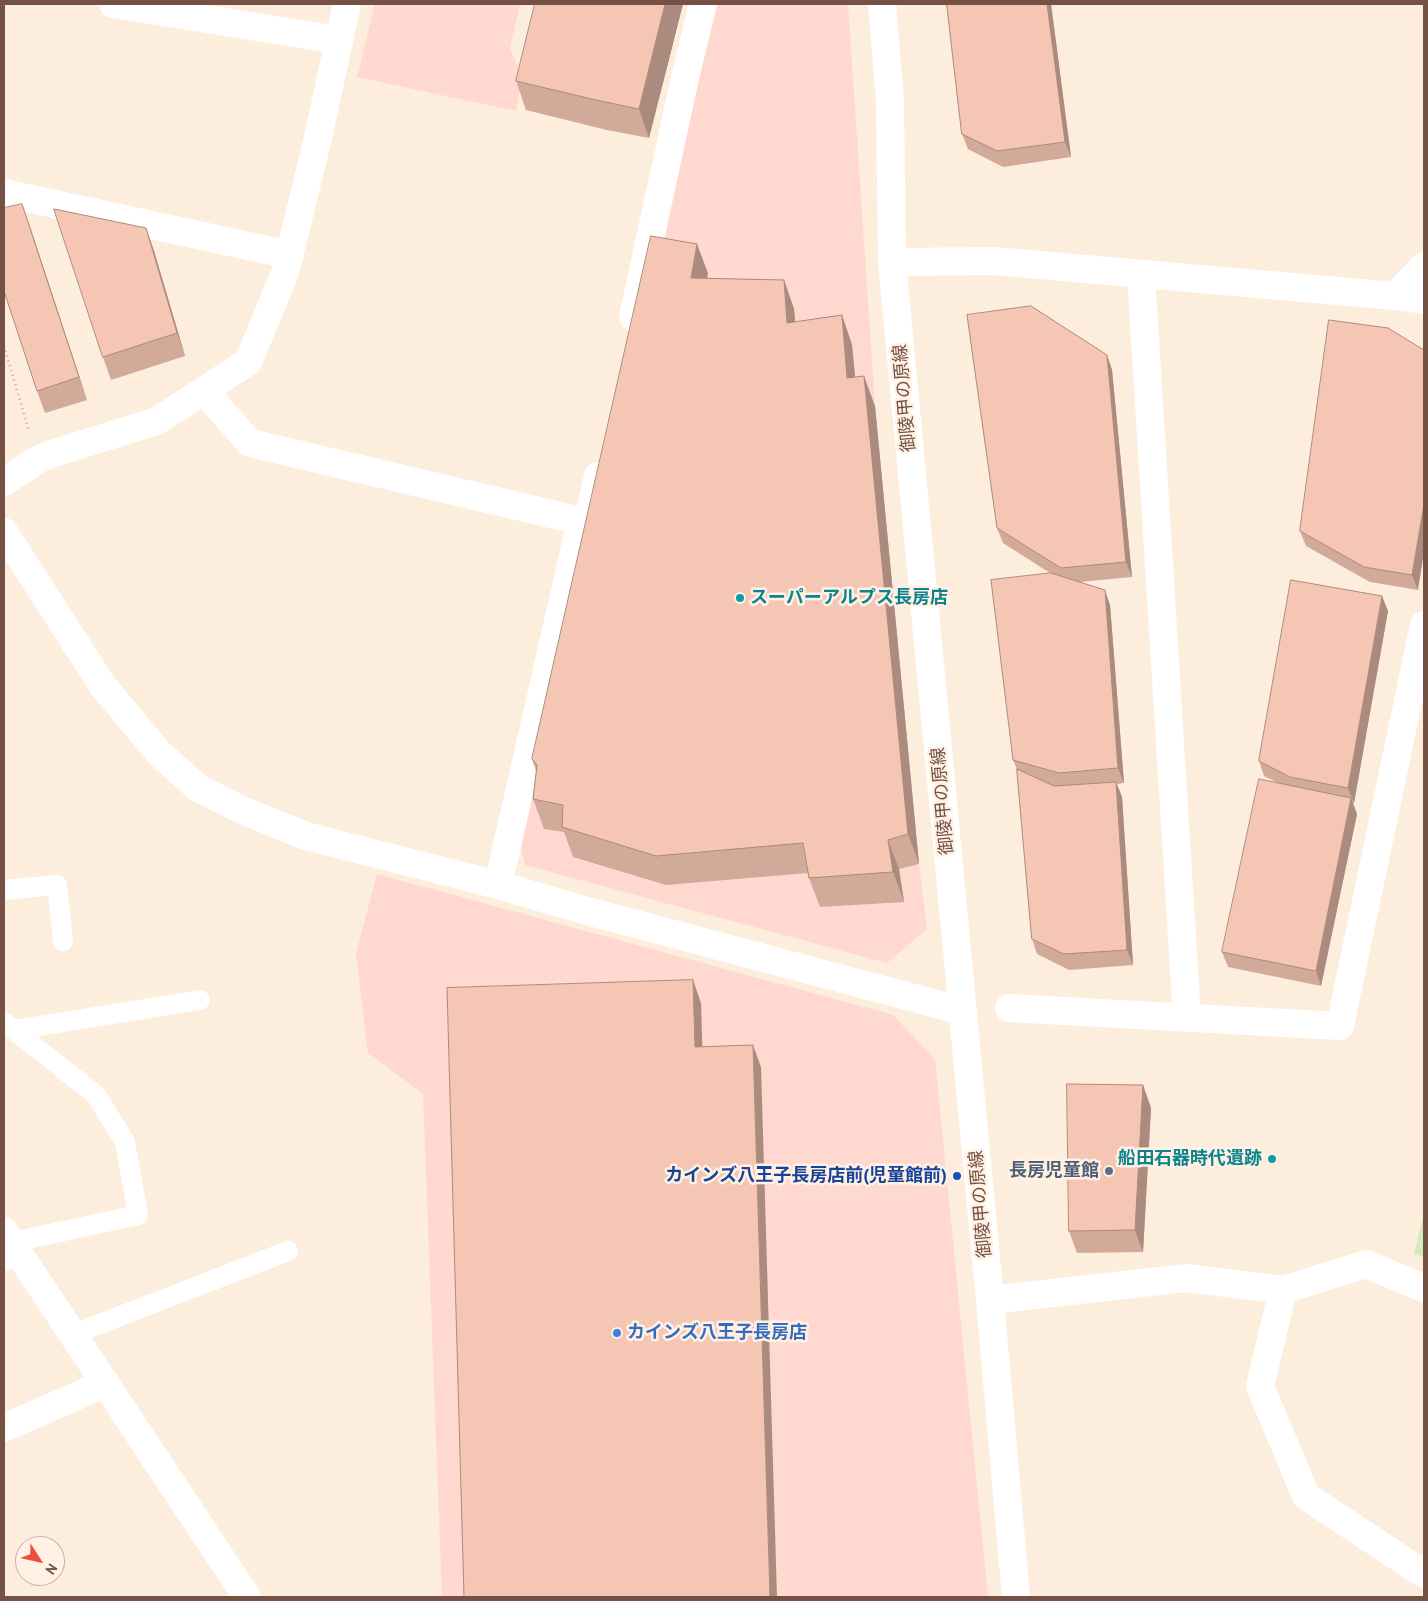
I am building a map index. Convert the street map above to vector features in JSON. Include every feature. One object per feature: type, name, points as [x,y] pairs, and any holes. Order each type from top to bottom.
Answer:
[{"type":"street","points":[[113,4],[338,40]]},
{"type":"street","points":[[4,482],[38,460],[157,421],[248,362],[285,273],[290,255],[347,4]]},
{"type":"street","points":[[628,340],[703,4]]},
{"type":"street","name":"御陵甲の原線","points":[[882,4],[890,100],[892,262],[990,1300],[1016,1597]]},
{"type":"street","points":[[4,193],[290,255]]},
{"type":"street","points":[[892,262],[994,261],[1424,300]]},
{"type":"street","points":[[1395,296],[1424,266]]},
{"type":"street","points":[[1141,274],[1187,1018]]},
{"type":"street","points":[[204,391],[250,443],[581,520]]},
{"type":"street","points":[[498,885],[581,520],[590,511],[603,454]]},
{"type":"street","points":[[4,532],[103,686],[160,753],[198,788],[242,810],[306,836],[498,885],[601,915],[963,1011]]},
{"type":"street","points":[[1009,1008],[1340,1026],[1424,625]]},
{"type":"street","points":[[10,1247],[74,1334],[247,1597]]},
{"type":"street","points":[[990,1300],[1186,1278],[1283,1290],[1366,1264],[1424,1288]]},
{"type":"street","points":[[1283,1290],[1260,1386],[1306,1496],[1424,1574]]},
{"type":"street","points":[[4,1428],[106,1383]]},
{"type":"lane","points":[[4,890],[57,885],[63,942]]},
{"type":"lane","points":[[9,1026],[200,1000]]},
{"type":"lane","points":[[9,1026],[96,1094],[125,1142],[138,1215],[10,1247]]},
{"type":"lane","points":[[74,1334],[288,1251]]},
{"type":"path","points":[[4,346],[38,460]]},
{"type":"shaded area","points":[[375,4],[520,4],[510,48],[522,78],[516,111],[357,77]]},
{"type":"shaded area","name":"スーパーアルプス長房店","points":[[715,4],[848,4],[875,406],[919,864],[927,929],[887,963],[525,865],[518,834]]},
{"type":"shaded area","points":[[377,874],[893,1015],[935,1059],[988,1597],[442,1597],[423,1094],[368,1053],[356,954]]},
{"type":"green space","points":[[1424,1213],[1424,1257],[1414,1254]]},
{"type":"building","points":[[535,4],[665,4],[639,109],[516,81]]},
{"type":"building","points":[[947,4],[1047,4],[1065,142],[997,151],[962,134]]},
{"type":"building","points":[[22,204],[79,377],[37,391],[4,291],[4,208]]},
{"type":"building","points":[[54,209],[146,228],[177,333],[103,357]]},
{"type":"building","name":"スーパーアルプス長房店","points":[[651,236],[697,244],[691,278],[784,280],[787,323],[842,315],[847,378],[864,376],[908,834],[888,840],[893,872],[809,878],[803,843],[656,856],[562,827],[563,805],[533,799],[537,765],[532,759]]},
{"type":"building","points":[[1031,306],[1107,355],[1126,562],[1061,568],[997,528],[967,315]]},
{"type":"building","points":[[1329,320],[1388,328],[1424,350],[1424,504],[1412,575],[1364,567],[1300,531]]},
{"type":"building","points":[[1051,573],[1105,590],[1118,768],[1059,773],[1013,760],[991,580]]},
{"type":"building","points":[[1291,580],[1382,596],[1348,788],[1290,777],[1259,761]]},
{"type":"building","points":[[1017,769],[1054,786],[1116,782],[1127,950],[1064,954],[1032,939]]},
{"type":"building","points":[[1259,779],[1351,798],[1316,971],[1222,952]]},
{"type":"building","name":"カインズ八王子長房店","points":[[693,980],[695,1047],[753,1045],[770,1597],[464,1597],[447,988]]},
{"type":"building","points":[[1067,1084],[1143,1085],[1135,1230],[1069,1231]]},
{"type":"place","name":"スーパーアルプス長房店","points":[[740,598]]},
{"type":"place","name":"船田石器時代遺跡","points":[[1272,1159]]},
{"type":"place","name":"長房児童館","points":[[1109,1171]]},
{"type":"place","name":"カインズ八王子長房店前(児童館前)","points":[[957,1176]]},
{"type":"place","name":"カインズ八王子長房店","points":[[617,1333]]}]
